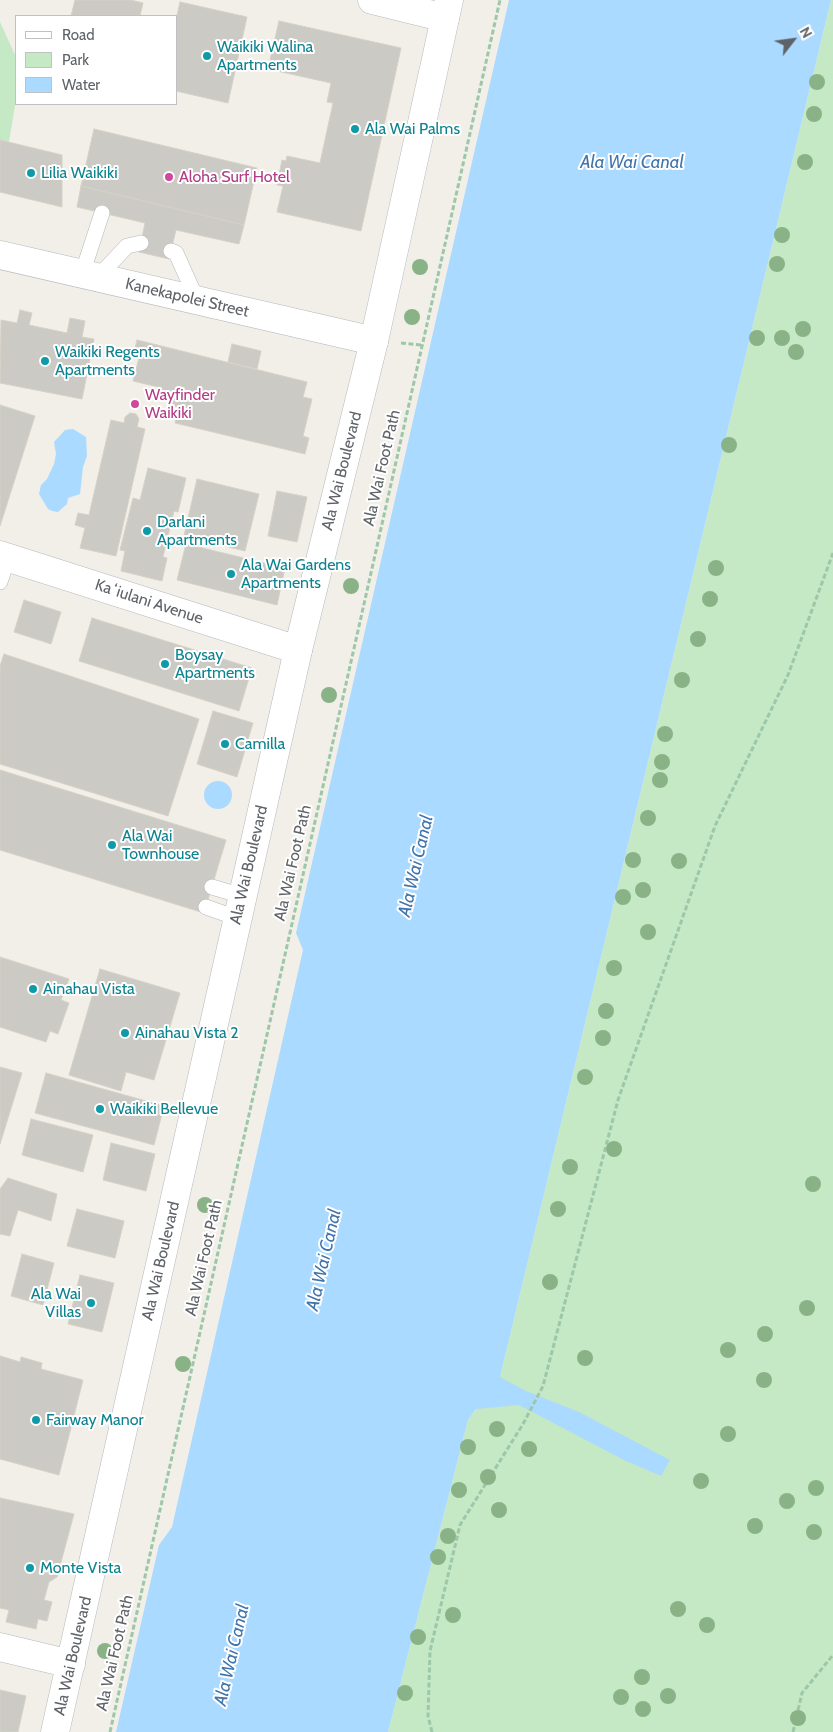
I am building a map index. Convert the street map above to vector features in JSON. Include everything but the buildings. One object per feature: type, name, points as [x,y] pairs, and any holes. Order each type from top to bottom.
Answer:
[{"type":"main road","points":[[372,0],[447,9]]},
{"type":"main road","name":"Ala Wai Boulevard","points":[[55,1732],[298,650],[374,340],[447,9]]},
{"type":"main road","name":"Kanekapolei Street","points":[[0,255],[374,340]]},
{"type":"main road","name":"Kaʻiulani Avenue","points":[[3,565],[298,650]]},
{"type":"main road","points":[[0,1647],[71,1664]]},
{"type":"lane","points":[[89,276],[102,213]]},
{"type":"lane","points":[[89,276],[127,246],[141,243]]},
{"type":"lane","points":[[171,251],[176,253],[197,300]]},
{"type":"lane","points":[[212,887],[240,907]]},
{"type":"lane","points":[[206,906],[240,907]]},
{"type":"path","name":"Ala Wai Foot Path","points":[[110,1732],[500,0]]},
{"type":"path","points":[[432,1732],[428,1716],[430,1651],[460,1525],[523,1424],[543,1386],[618,1100],[715,826],[788,675],[833,553]]},
{"type":"path","points":[[827,568],[833,566]]},
{"type":"path","points":[[794,1732],[802,1693],[833,1655]]},
{"type":"green space","points":[[831,0],[833,0],[833,1732],[388,1732],[468,1420],[500,1377]]},
{"type":"green space","points":[[0,22],[15,55],[15,105],[9,142],[0,140]]},
{"type":"water","name":"Ala Wai Canal","points":[[509,0],[831,0],[500,1377],[526,1391],[579,1412],[670,1460],[661,1476],[624,1460],[519,1405],[476,1409],[468,1420],[388,1732],[116,1732],[159,1545],[172,1527],[303,950],[296,933]]},
{"type":"water","points":[[73,429],[86,437],[87,456],[83,467],[80,494],[68,498],[67,504],[58,512],[52,511],[48,509],[39,494],[41,485],[47,479],[54,464],[56,454],[54,442],[65,430]]},
{"type":"water","points":[[218,781],[228,785],[232,795],[228,805],[218,809],[208,805],[204,795],[208,785]]},
{"type":"place","name":"Waikiki Walina Apartments","points":[[207,56]]},
{"type":"place","name":"Ala Wai Palms","points":[[355,129]]},
{"type":"place","name":"Lilia Waikiki","points":[[31,173]]},
{"type":"place","name":"Aloha Surf Hotel","points":[[169,177]]},
{"type":"place","name":"Waikiki Regents Apartments","points":[[45,361]]},
{"type":"place","name":"Wayfinder Waikiki","points":[[135,404]]},
{"type":"place","name":"Darlani Apartments","points":[[147,531]]},
{"type":"place","name":"Ala Wai Gardens Apartments","points":[[231,574]]},
{"type":"place","name":"Boysay Apartments","points":[[165,664]]},
{"type":"place","name":"Camilla","points":[[225,744]]},
{"type":"place","name":"Ala Wai Townhouse","points":[[112,845]]},
{"type":"place","name":"Ainahau Vista","points":[[33,989]]},
{"type":"place","name":"Ainahau Vista 2","points":[[125,1033]]},
{"type":"place","name":"Waikiki Bellevue","points":[[100,1109]]},
{"type":"place","name":"Ala Wai Villas","points":[[91,1303]]},
{"type":"place","name":"Fairway Manor","points":[[36,1420]]},
{"type":"place","name":"Monte Vista","points":[[30,1568]]}]
